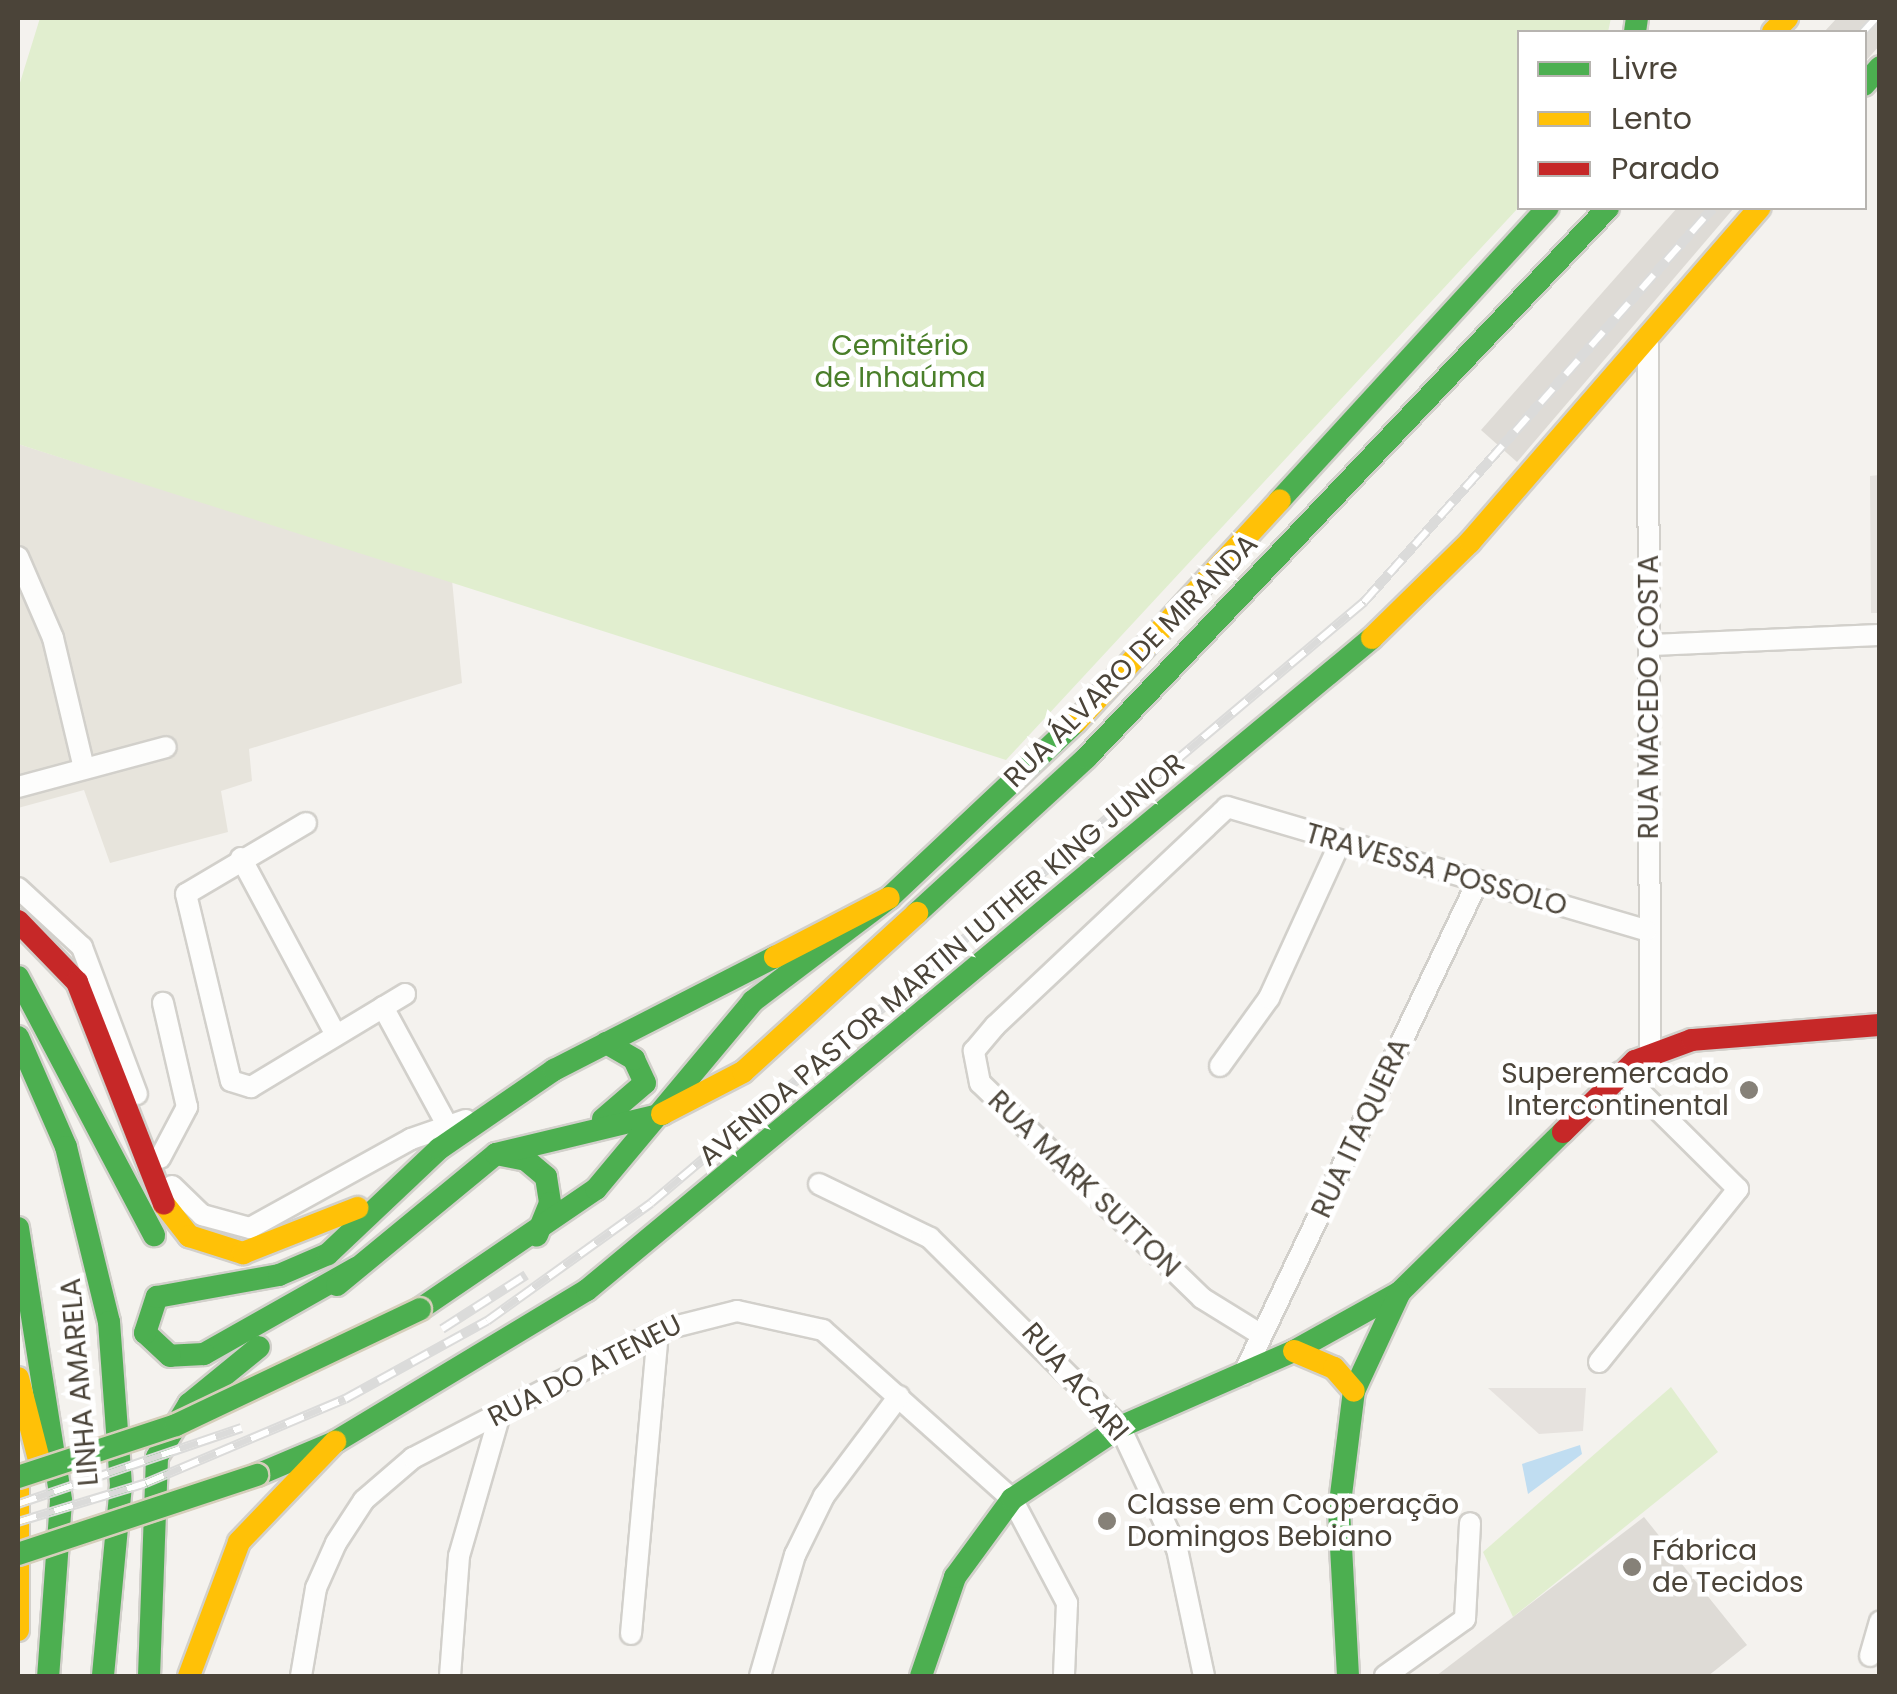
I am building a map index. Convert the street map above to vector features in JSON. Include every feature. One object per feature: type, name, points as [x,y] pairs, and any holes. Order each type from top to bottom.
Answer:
[{"type":"main road","points":[[18,1477],[176,1426],[420,1308],[537,1235],[596,1189],[753,1001],[889,898],[1040,761],[1546,210]]},
{"type":"main road","name":"RUA ÁLVARO DE MIRANDA","points":[[662,1114],[743,1072],[1086,758],[1606,210]]},
{"type":"main road","name":"AVENIDA PASTOR MARTIN LUTHER KING JUNIOR","points":[[19,1543],[256,1475],[334,1442],[535,1327],[640,1250],[1342,668],[1648,344],[1757,210]]},
{"type":"main road","points":[[356,1268],[204,1354],[170,1356],[150,1341],[144,1321],[157,1298],[249,1281],[328,1254],[406,1178],[483,1117],[606,1043],[889,898]]},
{"type":"main road","points":[[18,921],[60,957],[89,1014],[154,1192],[190,1236],[242,1253],[272,1249],[406,1178]]},
{"type":"main road","points":[[18,977],[136,1212],[182,1259],[249,1281]]},
{"type":"main road","points":[[921,1676],[955,1577],[1012,1499],[1120,1427],[1294,1351],[1400,1292],[1620,1072],[1650,1051],[1727,1035],[1880,1025]]},
{"type":"main road","name":"LINHA AMARELA","points":[[18,1037],[66,1147],[101,1271],[121,1484],[103,1676]]},
{"type":"main road","points":[[588,1126],[626,1108],[644,1083],[634,1059],[606,1043]]},
{"type":"main road","points":[[149,1676],[148,1520],[164,1444],[215,1378],[496,1154],[588,1126],[662,1114]]},
{"type":"main road","points":[[496,1154],[526,1160],[546,1178],[550,1203],[537,1235]]},
{"type":"main road","name":"LINHA AMARELA","points":[[18,1228],[61,1502],[48,1676]]},
{"type":"main road","points":[[1348,1676],[1339,1511],[1354,1391],[1400,1292]]},
{"type":"main road","points":[[1294,1351],[1334,1368],[1354,1391]]},
{"type":"main road","points":[[18,1378],[35,1450],[61,1502]]},
{"type":"main road","points":[[190,1676],[239,1542],[334,1442]]},
{"type":"main road","points":[[121,1484],[131,1676]]},
{"type":"main road","points":[[18,1489],[18,1630]]},
{"type":"street","name":"RUA MACEDO COSTA","points":[[1648,344],[1651,645],[1646,930],[1650,1051]]},
{"type":"street","points":[[18,556],[53,638],[84,768]]},
{"type":"street","points":[[1651,645],[1880,635]]},
{"type":"street","points":[[18,787],[166,747]]},
{"type":"street","name":"TRAVESSA POSSOLO","points":[[1227,807],[1338,844],[1646,930]]},
{"type":"street","name":"RUA MARK SUTTON","points":[[1227,807],[995,1026],[972,1068],[1202,1298],[1260,1334]]},
{"type":"street","points":[[306,823],[193,884],[184,905],[231,1081],[252,1087],[405,994]]},
{"type":"street","points":[[1220,1066],[1268,998],[1338,844]]},
{"type":"street","points":[[241,858],[336,1035]]},
{"type":"street","name":"RUA ITAQUERA","points":[[1243,1375],[1478,882]]},
{"type":"street","points":[[18,888],[82,947],[160,1158],[186,1204],[250,1228],[446,1123],[483,1117]]},
{"type":"street","points":[[160,1158],[187,1107],[163,1003]]},
{"type":"street","points":[[383,1007],[446,1123]]},
{"type":"street","points":[[1599,1362],[1738,1189],[1620,1072]]},
{"type":"street","name":"RUA ACARI","points":[[818,1184],[943,1249],[1120,1427],[1177,1549],[1204,1676]]},
{"type":"street","points":[[1272,1312],[1294,1351]]},
{"type":"street","name":"RUA DO ATENEU","points":[[301,1676],[316,1588],[364,1500],[413,1458],[698,1314],[787,1315],[857,1354],[1012,1499]]},
{"type":"street","points":[[631,1634],[658,1331]]},
{"type":"street","points":[[760,1676],[795,1554],[824,1496],[899,1396]]},
{"type":"street","points":[[450,1676],[460,1556],[500,1414]]},
{"type":"street","points":[[1012,1499],[1066,1603],[1064,1676]]},
{"type":"street","points":[[1385,1676],[1465,1619],[1470,1524]]},
{"type":"street","points":[[1870,1656],[1880,1621]]},
{"type":"shaded area","points":[[18,444],[452,580],[462,683],[249,749],[252,781],[221,791],[228,832],[110,863],[84,790],[18,808]]},
{"type":"shaded area","points":[[1879,475],[1879,613],[1871,613],[1870,476]]},
{"type":"shaded area","points":[[1488,1388],[1586,1388],[1583,1431],[1539,1434]]},
{"type":"green space","name":"Cemitério de Inhaúma","points":[[40,18],[1611,18],[1608,30],[1517,30],[1517,209],[1006,760],[18,444],[18,89]]},
{"type":"green space","points":[[1671,1387],[1718,1452],[1513,1617],[1483,1552]]},
{"type":"water","points":[[1580,1445],[1582,1454],[1528,1494],[1522,1464]]},
{"type":"building","points":[[1837,18],[1880,18],[1880,45],[1867,60],[1867,30],[1826,30]]},
{"type":"building","points":[[1675,210],[1732,210],[1517,462],[1481,430]]},
{"type":"building","name":"Fábrica de Tecidos","points":[[1644,1517],[1747,1645],[1708,1676],[1436,1676]]},
{"type":"railway","points":[[1865,30],[1876,18]]},
{"type":"railway","points":[[18,1522],[146,1483],[345,1399],[487,1321],[651,1203],[1364,602],[1711,210]]},
{"type":"railway","points":[[442,1329],[526,1275]]},
{"type":"railway","points":[[18,1504],[241,1428]]},
{"type":"traffic: fast","points":[[1635,30],[1637,18]]},
{"type":"traffic: fast","points":[[1867,82],[1880,67]]},
{"type":"traffic: fast","points":[[1280,500],[1546,210]]},
{"type":"traffic: fast","points":[[917,913],[1086,758],[1606,210]]},
{"type":"traffic: fast","points":[[257,1475],[335,1442],[587,1290],[1372,638]]},
{"type":"traffic: fast","points":[[420,1309],[596,1189],[753,1001],[889,898],[1076,722]]},
{"type":"traffic: fast","points":[[356,1268],[204,1354],[170,1356],[145,1333],[157,1297],[279,1275],[328,1254],[439,1149],[554,1070],[775,957]]},
{"type":"traffic: fast","points":[[18,977],[154,1235]]},
{"type":"traffic: fast","points":[[18,1037],[66,1147],[109,1322],[121,1485],[103,1676]]},
{"type":"traffic: fast","points":[[603,1119],[645,1083],[634,1059],[606,1043]]},
{"type":"traffic: fast","points":[[337,1285],[496,1154],[662,1114]]},
{"type":"traffic: fast","points":[[921,1676],[955,1577],[1012,1499],[1120,1427],[1294,1351],[1400,1292],[1563,1132]]},
{"type":"traffic: fast","points":[[496,1154],[526,1160],[546,1177],[550,1203],[537,1235]]},
{"type":"traffic: fast","points":[[18,1228],[61,1501],[48,1676]]},
{"type":"traffic: fast","points":[[1348,1676],[1339,1511],[1354,1391],[1400,1292]]},
{"type":"traffic: fast","points":[[18,1477],[176,1425],[420,1309]]},
{"type":"traffic: fast","points":[[149,1676],[157,1457],[189,1404],[259,1347]]},
{"type":"traffic: fast","points":[[18,1554],[257,1475]]},
{"type":"traffic: slow","points":[[1775,30],[1787,18]]},
{"type":"traffic: slow","points":[[1372,638],[1470,542],[1757,210]]},
{"type":"traffic: slow","points":[[1076,722],[1280,500]]},
{"type":"traffic: slow","points":[[775,957],[889,898]]},
{"type":"traffic: slow","points":[[662,1114],[743,1072],[917,913]]},
{"type":"traffic: slow","points":[[164,1204],[189,1236],[243,1253],[357,1208]]},
{"type":"traffic: slow","points":[[1294,1351],[1334,1368],[1354,1391]]},
{"type":"traffic: slow","points":[[18,1378],[39,1460]]},
{"type":"traffic: slow","points":[[189,1676],[239,1542],[335,1442]]},
{"type":"traffic: slow","points":[[18,1489],[18,1630]]},
{"type":"traffic: jam","points":[[18,921],[77,982],[164,1204]]},
{"type":"traffic: jam","points":[[1563,1132],[1635,1061],[1692,1040],[1880,1025]]},
{"type":"place","name":"Superemercado Intercontinental","points":[[1749,1090]]},
{"type":"place","name":"Classe em Cooperação Domingos Bebiano","points":[[1107,1521]]},
{"type":"place","name":"Fábrica de Tecidos","points":[[1632,1567]]}]
